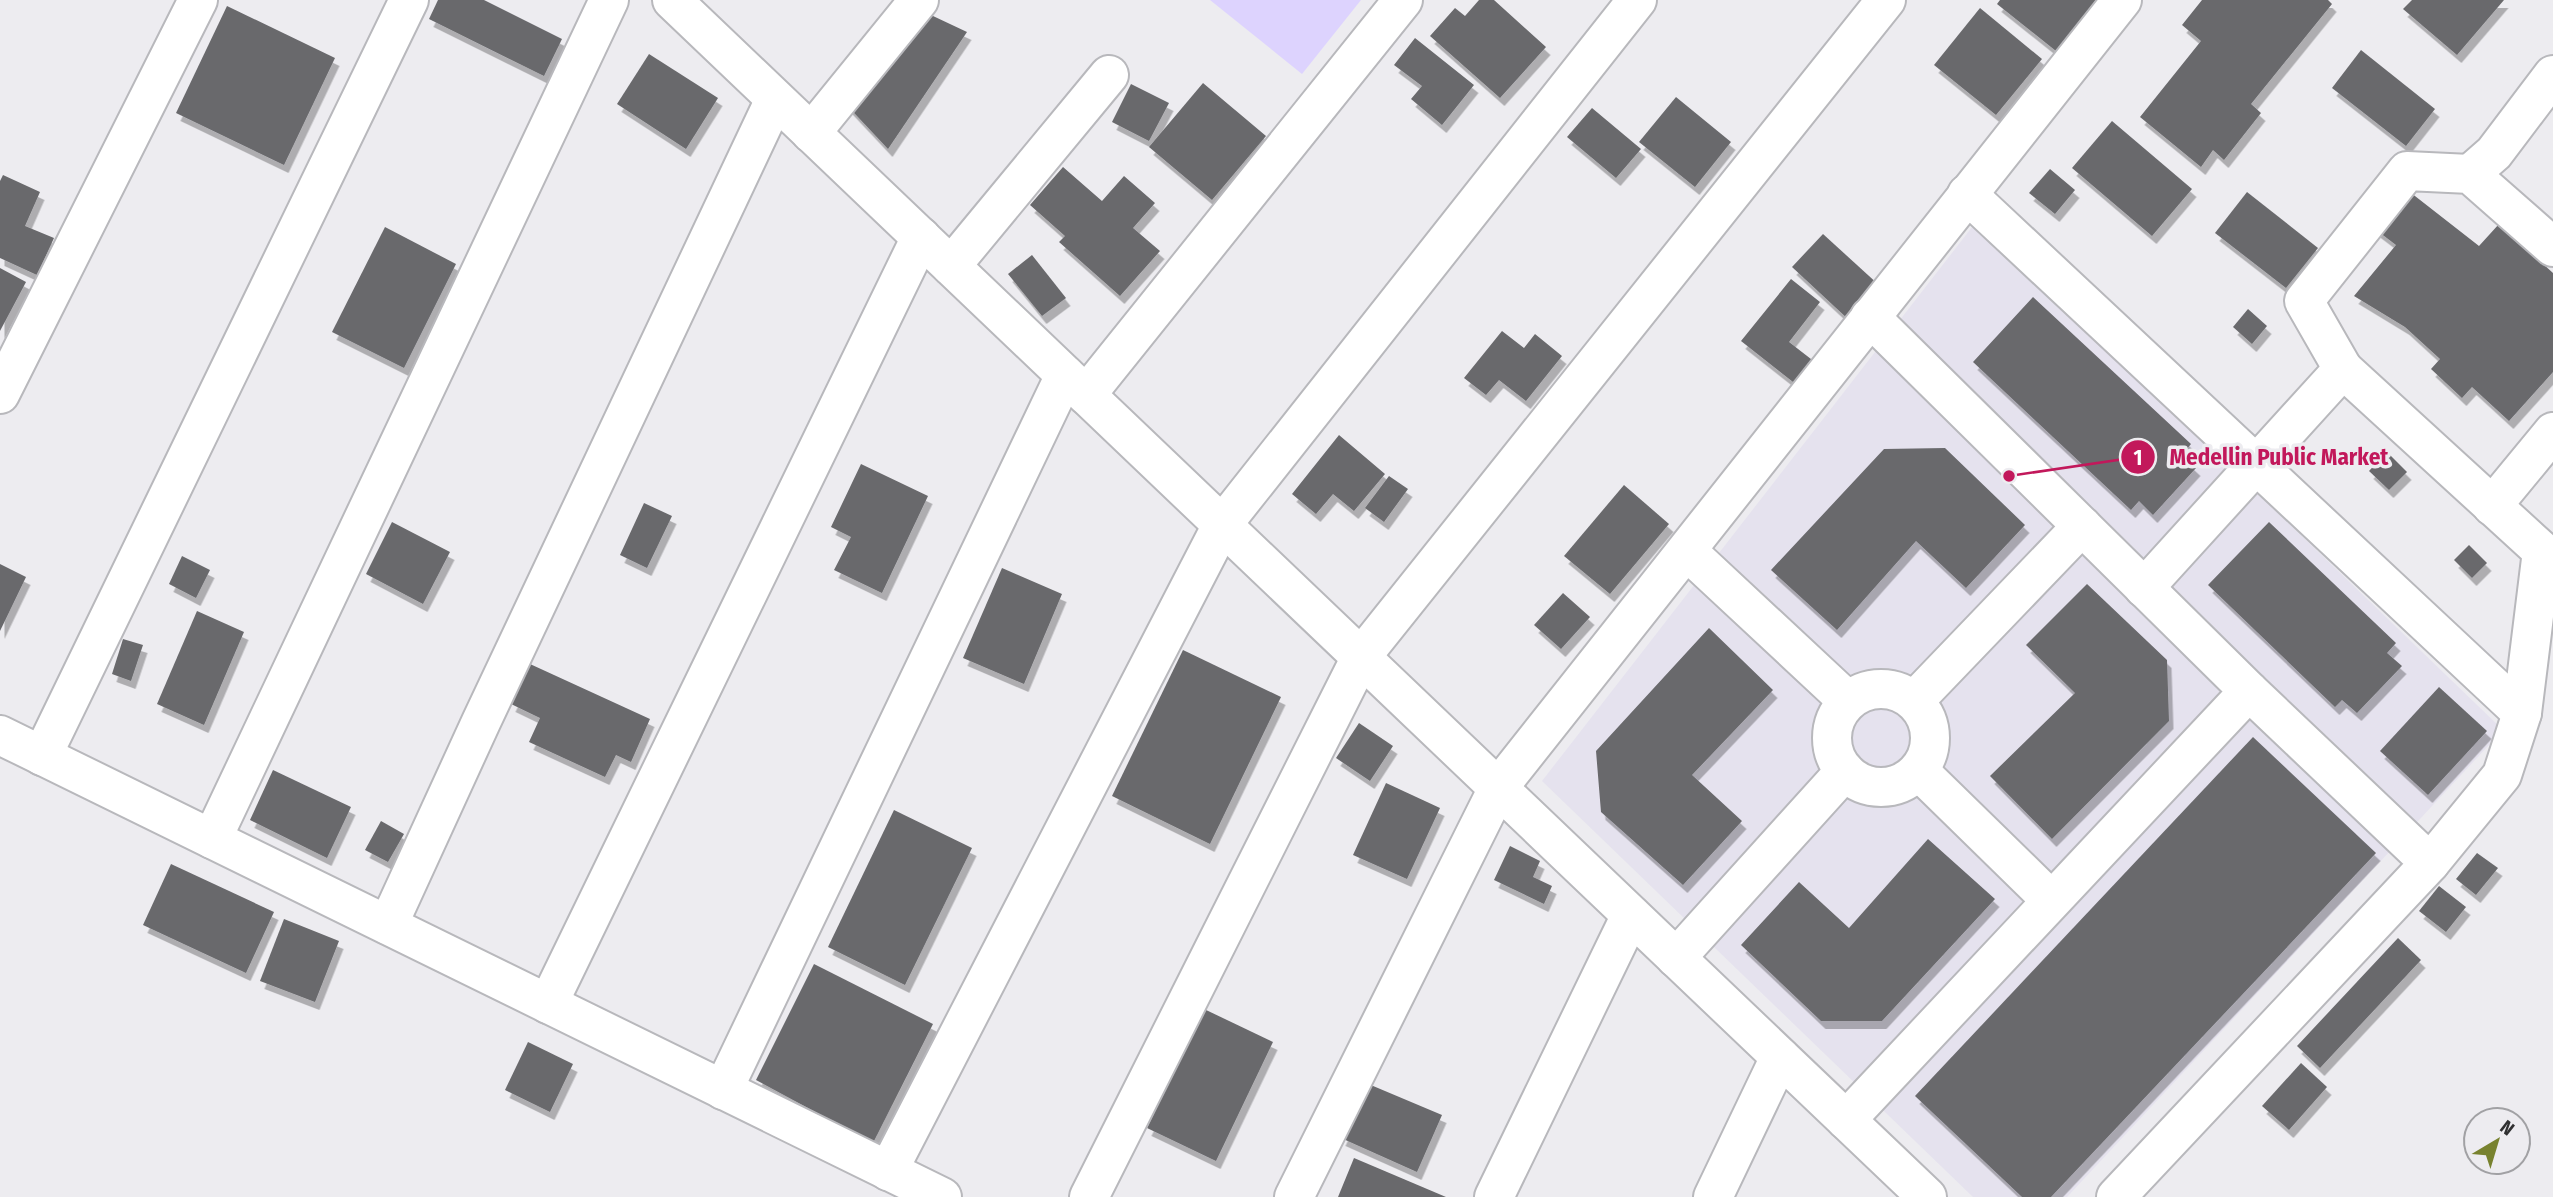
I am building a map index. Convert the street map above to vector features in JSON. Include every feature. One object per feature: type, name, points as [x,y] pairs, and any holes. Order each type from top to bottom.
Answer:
[{"type":"street","points":[[0,394],[198,0]]},
{"type":"street","points":[[42,755],[409,0]]},
{"type":"street","points":[[212,839],[609,0]]},
{"type":"street","points":[[811,133],[919,0]]},
{"type":"street","points":[[723,1090],[1076,386],[1403,0]]},
{"type":"street","points":[[888,1171],[1222,525],[1637,0]]},
{"type":"street","points":[[1089,1197],[1361,657],[1886,0]]},
{"type":"street","points":[[1294,1197],[1498,788],[2122,0]]},
{"type":"street","points":[[674,1],[1846,1120],[1919,1194]]},
{"type":"street","points":[[951,266],[1109,75]]},
{"type":"street","points":[[2470,174],[2494,153],[2553,75]]},
{"type":"street","points":[[388,925],[775,99]]},
{"type":"street","points":[[2116,1197],[2430,863],[2502,775],[2522,713],[2542,551],[2343,369],[2304,301],[2407,171],[2470,174],[2553,247]]},
{"type":"street","points":[[1967,194],[2522,713]]},
{"type":"street","points":[[548,1004],[921,237]]},
{"type":"street","points":[[1870,317],[2249,691],[2430,863]]},
{"type":"street","points":[[2144,588],[2343,369]]},
{"type":"street","points":[[2492,506],[2553,432]]},
{"type":"street","points":[[1914,701],[2082,526]]},
{"type":"street","points":[[1686,551],[1848,701]]},
{"type":"street","points":[[1869,690],[1892,690],[1914,701],[1926,716],[1931,735],[1929,754],[1919,771],[1896,786],[1868,786],[1845,771],[1835,755],[1832,736],[1836,716],[1848,701],[1869,690]]},
{"type":"street","points":[[1846,1120],[2249,691]]},
{"type":"street","points":[[0,735],[942,1197]]},
{"type":"street","points":[[1676,958],[1845,771]]},
{"type":"street","points":[[1919,771],[2052,900]]},
{"type":"street","points":[[1494,1197],[1631,915]]},
{"type":"street","points":[[1713,1197],[1780,1057]]},
{"type":"shaded area","points":[[1210,0],[1361,0],[1302,74]]},
{"type":"shaded area","points":[[1976,222],[2503,730],[2067,1197],[1973,1197],[1542,781]]},
{"type":"building","points":[[438,0],[484,0],[562,39],[544,76],[429,19]]},
{"type":"building","points":[[1479,0],[1494,0],[1546,47],[1500,98],[1430,36],[1455,8],[1465,16]]},
{"type":"building","points":[[2000,0],[2096,0],[2056,51],[1997,4]]},
{"type":"building","points":[[2202,0],[2328,0],[2332,4],[2251,104],[2261,113],[2224,160],[2213,150],[2201,167],[2140,117],[2201,41],[2182,25]]},
{"type":"building","points":[[2412,0],[2504,0],[2457,55],[2403,9]]},
{"type":"building","points":[[227,6],[335,58],[284,165],[176,113]]},
{"type":"building","points":[[916,8],[967,32],[888,149],[842,100]]},
{"type":"building","points":[[1980,8],[2042,59],[1996,115],[1934,65]]},
{"type":"building","points":[[1415,38],[1474,85],[1442,125],[1411,99],[1422,86],[1394,65]]},
{"type":"building","points":[[2361,50],[2435,109],[2406,146],[2332,88]]},
{"type":"building","points":[[649,54],[718,98],[686,149],[617,104]]},
{"type":"building","points":[[1203,83],[1266,136],[1212,200],[1149,147]]},
{"type":"building","points":[[1131,84],[1169,103],[1149,141],[1112,122]]},
{"type":"building","points":[[1676,97],[1731,142],[1695,187],[1639,142]]},
{"type":"building","points":[[1592,108],[1641,149],[1616,178],[1567,137]]},
{"type":"building","points":[[2112,121],[2192,189],[2152,236],[2072,168]]},
{"type":"building","points":[[1063,167],[1102,201],[1124,176],[1155,203],[1133,228],[1160,251],[1120,296],[1059,242],[1065,236],[1030,205]]},
{"type":"building","points":[[2050,169],[2075,190],[2055,214],[2029,193]]},
{"type":"building","points":[[3,175],[40,192],[25,226],[54,238],[37,275],[0,258],[0,181]]},
{"type":"building","points":[[2406,189],[2479,246],[2499,224],[2553,273],[2553,372],[2509,421],[2472,387],[2462,398],[2431,369],[2440,359],[2405,327],[2354,296],[2396,245],[2375,229]]},
{"type":"building","points":[[2247,192],[2318,248],[2286,288],[2215,233]]},
{"type":"building","points":[[385,227],[456,264],[404,368],[332,332]]},
{"type":"building","points":[[1823,234],[1880,286],[1849,320],[1792,267]]},
{"type":"building","points":[[1032,255],[1066,298],[1042,316],[1008,274]]},
{"type":"building","points":[[0,268],[26,282],[0,331]]},
{"type":"building","points":[[1791,279],[1820,302],[1789,342],[1820,366],[1802,389],[1741,341]]},
{"type":"building","points":[[2033,297],[2191,444],[2182,455],[2196,468],[2153,515],[2139,501],[2131,510],[1973,362]]},
{"type":"building","points":[[2248,309],[2267,326],[2252,344],[2233,327]]},
{"type":"building","points":[[1502,331],[1524,348],[1535,334],[1562,356],[1526,401],[1499,380],[1486,395],[1464,378]]},
{"type":"building","points":[[1339,435],[1385,474],[1354,511],[1333,494],[1316,514],[1292,494]]},
{"type":"building","points":[[1945,448],[2025,525],[1966,588],[1916,541],[1837,630],[1771,570],[1884,449]]},
{"type":"building","points":[[2387,452],[2407,472],[2389,490],[2369,471]]},
{"type":"building","points":[[861,464],[928,496],[882,593],[834,570],[851,537],[831,527]]},
{"type":"building","points":[[1389,476],[1408,489],[1384,522],[1365,508]]},
{"type":"building","points":[[1624,485],[1669,524],[1610,594],[1564,556]]},
{"type":"building","points":[[644,503],[672,516],[647,568],[620,555]]},
{"type":"building","points":[[392,522],[450,552],[423,604],[366,574]]},
{"type":"building","points":[[2269,522],[2396,643],[2387,653],[2402,666],[2357,713],[2342,700],[2335,707],[2208,585]]},
{"type":"building","points":[[2469,545],[2487,563],[2472,578],[2454,560]]},
{"type":"building","points":[[182,556],[210,570],[196,598],[169,584]]},
{"type":"building","points":[[0,564],[26,577],[0,631]]},
{"type":"building","points":[[1002,568],[1062,594],[1024,684],[963,658]]},
{"type":"building","points":[[2087,584],[2167,660],[2169,721],[2052,839],[1990,776],[2075,693],[2026,645]]},
{"type":"building","points":[[1563,593],[1590,617],[1561,649],[1534,625]]},
{"type":"building","points":[[197,611],[244,632],[204,725],[157,704]]},
{"type":"building","points":[[1709,628],[1773,690],[1692,775],[1742,821],[1683,885],[1601,812],[1596,751]]},
{"type":"building","points":[[123,639],[143,645],[131,681],[112,674]]},
{"type":"building","points":[[1183,650],[1281,697],[1210,844],[1112,796]]},
{"type":"building","points":[[530,664],[650,719],[631,762],[616,755],[605,777],[529,742],[540,718],[511,704]]},
{"type":"building","points":[[2439,687],[2487,731],[2428,795],[2380,751]]},
{"type":"building","points":[[1359,723],[1393,746],[1370,781],[1336,758]]},
{"type":"building","points":[[2253,737],[2376,853],[2051,1197],[2022,1197],[1915,1096]]},
{"type":"building","points":[[273,770],[351,807],[327,858],[250,820]]},
{"type":"building","points":[[1386,783],[1440,808],[1407,879],[1353,855]]},
{"type":"building","points":[[894,810],[972,848],[905,985],[828,947]]},
{"type":"building","points":[[381,821],[404,834],[388,862],[365,850]]},
{"type":"building","points":[[1928,839],[1995,899],[1882,1021],[1821,1021],[1741,945],[1799,882],[1849,928]]},
{"type":"building","points":[[1510,846],[1540,861],[1533,877],[1552,886],[1544,904],[1494,880]]},
{"type":"building","points":[[2477,853],[2498,868],[2476,895],[2456,879]]},
{"type":"building","points":[[171,864],[274,912],[246,973],[143,925]]},
{"type":"building","points":[[2439,886],[2466,907],[2446,932],[2419,911]]},
{"type":"building","points":[[284,919],[339,941],[315,1002],[260,981]]},
{"type":"building","points":[[2398,938],[2421,960],[2320,1068],[2297,1046]]},
{"type":"building","points":[[814,964],[933,1024],[873,1143],[756,1080]]},
{"type":"building","points":[[1204,1009],[1273,1042],[1216,1161],[1147,1128]]},
{"type":"building","points":[[528,1042],[573,1064],[550,1112],[505,1090]]},
{"type":"building","points":[[2301,1063],[2327,1087],[2289,1130],[2262,1106]]},
{"type":"building","points":[[1366,1083],[1442,1115],[1417,1172],[1341,1138]]},
{"type":"building","points":[[1354,1158],[1446,1197],[1338,1197]]},
{"type":"place","name":"Medellin Public Market","points":[[2009,476]]}]
